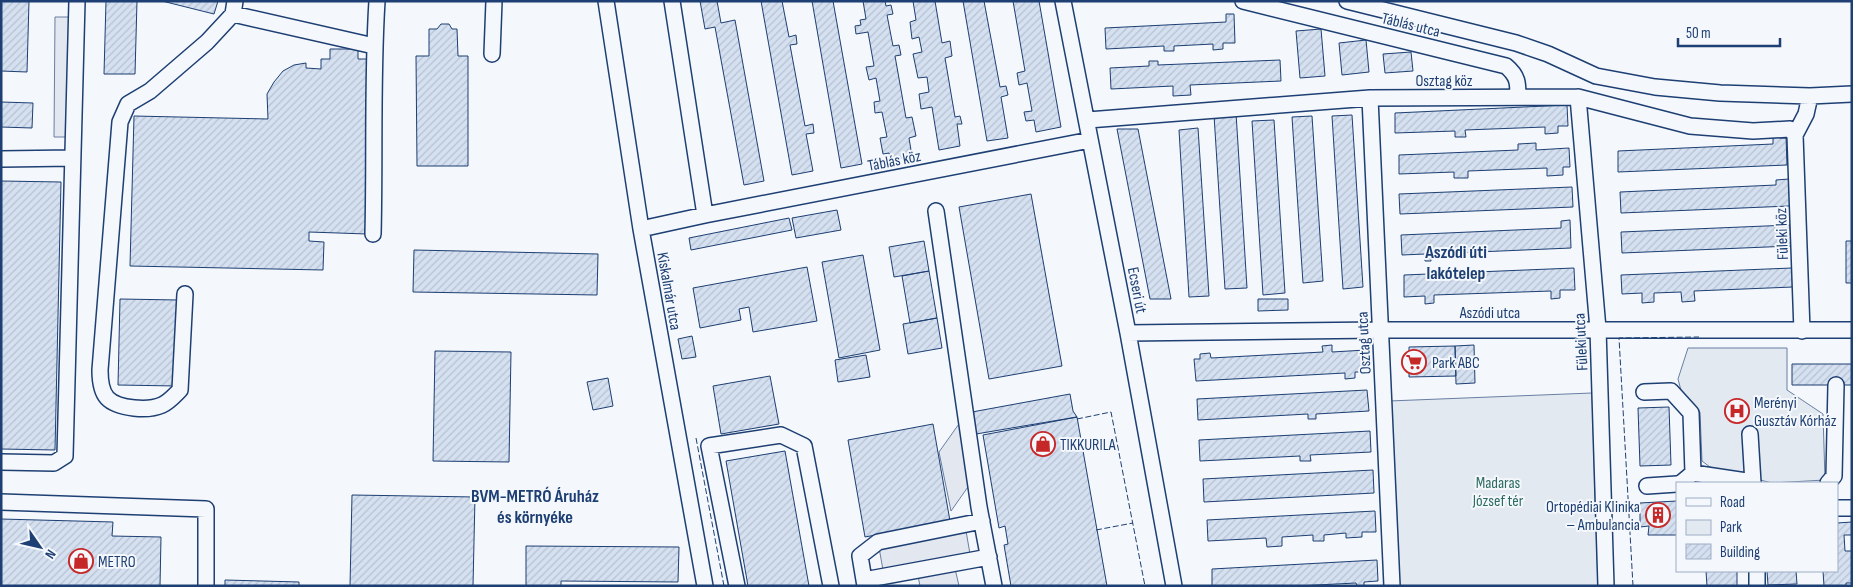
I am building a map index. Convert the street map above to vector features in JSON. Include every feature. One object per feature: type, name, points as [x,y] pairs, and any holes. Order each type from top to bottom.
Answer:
[{"type":"street","points":[[1,462],[54,464],[65,456],[77,1]]},
{"type":"street","points":[[373,234],[376,140],[374,46],[377,1]]},
{"type":"street","points":[[492,54],[494,1]]},
{"type":"street","name":"Kiskalmár utca","points":[[606,1],[642,229],[705,586]]},
{"type":"street","points":[[672,1],[705,215]]},
{"type":"street","name":"Ecseri út","points":[[1063,1],[1088,120],[1090,140],[1174,586]]},
{"type":"street","name":"Táblás utca","points":[[1244,1],[1506,66],[1514,73],[1518,80],[1518,97]]},
{"type":"street","points":[[1347,1],[1516,43],[1548,54],[1596,76],[1655,87],[1720,93],[1810,96],[1852,94]]},
{"type":"street","points":[[185,294],[180,390],[171,400],[152,408],[124,407],[111,402],[102,388],[100,370],[120,122],[128,104],[150,91],[207,42],[234,8],[374,46]]},
{"type":"street","points":[[1795,135],[1806,114],[1810,96]]},
{"type":"street","name":"Osztag köz","points":[[1088,120],[1370,98],[1578,97],[1690,126],[1753,131],[1790,129],[1795,135]]},
{"type":"street","name":"Füleki utca","points":[[1578,97],[1598,329],[1606,586]]},
{"type":"street","name":"Osztag utca","points":[[1370,98],[1392,586]]},
{"type":"street","name":"Füleki köz","points":[[1795,135],[1802,331]]},
{"type":"street","name":"Táblás köz","points":[[642,229],[1090,140]]},
{"type":"street","points":[[1,159],[73,158]]},
{"type":"street","points":[[936,211],[982,521],[994,586]]},
{"type":"street","name":"Aszódi utca","points":[[1128,334],[1380,330],[1852,330]]},
{"type":"street","points":[[1829,482],[1834,476],[1836,385]]},
{"type":"street","points":[[1644,392],[1671,391],[1691,413],[1693,473]]},
{"type":"street","points":[[1682,482],[1693,473],[1753,482],[1750,434]]},
{"type":"street","points":[[737,586],[710,446],[780,435],[804,446],[830,586]]},
{"type":"street","points":[[1647,486],[1676,484]]},
{"type":"street","points":[[1,502],[206,509],[206,586]]},
{"type":"street","points":[[1838,508],[1852,508]]},
{"type":"street","points":[[982,521],[878,542],[860,556],[865,583],[989,557]]},
{"type":"street","points":[[1756,572],[1757,586]]},
{"type":"green space","points":[[1688,348],[1787,348],[1787,390],[1823,414],[1825,480],[1768,482],[1710,467],[1702,461],[1700,412],[1682,394],[1678,379]]},
{"type":"green space","name":"Madaras József tér","points":[[1592,393],[1598,586],[1397,586],[1389,401]]},
{"type":"shaded area","points":[[55,17],[76,17],[74,137],[54,137]]},
{"type":"shaded area","points":[[966,414],[975,477],[951,511],[939,452]]},
{"type":"shaded area","points":[[965,525],[970,554],[883,570],[878,542]]},
{"type":"shaded area","points":[[954,564],[959,586],[920,586],[917,571]]},
{"type":"building","points":[[1,1],[29,1],[27,72],[1,71]]},
{"type":"building","points":[[106,1],[137,1],[135,74],[104,74]]},
{"type":"building","points":[[162,1],[218,1],[214,14]]},
{"type":"building","points":[[700,1],[717,1],[721,23],[735,20],[764,181],[744,185],[715,27],[705,29]]},
{"type":"building","points":[[761,1],[782,1],[789,37],[796,35],[797,44],[790,45],[805,126],[813,124],[814,133],[806,134],[813,171],[792,175]]},
{"type":"building","points":[[812,1],[833,1],[862,164],[841,168]]},
{"type":"building","points":[[863,1],[885,1],[886,6],[891,5],[893,14],[887,15],[893,46],[899,45],[901,55],[895,56],[906,118],[912,117],[916,136],[909,138],[912,156],[891,160],[889,153],[883,154],[880,138],[887,137],[882,112],[875,113],[874,102],[880,101],[876,78],[869,80],[866,67],[874,66],[868,32],[856,34],[855,26],[861,25],[860,20],[866,19]]},
{"type":"building","points":[[913,1],[935,1],[942,43],[950,41],[952,56],[945,58],[955,117],[960,116],[962,124],[957,124],[960,146],[939,150],[932,107],[921,109],[919,94],[929,92],[927,77],[918,78],[913,54],[922,52],[919,37],[912,39],[910,22],[916,20]]},
{"type":"building","points":[[963,1],[984,1],[1000,87],[1006,86],[1008,95],[1001,97],[1008,138],[987,141]]},
{"type":"building","points":[[1013,1],[1039,1],[1061,127],[1036,132],[1034,120],[1026,121],[1024,112],[1032,111],[1027,83],[1019,85],[1017,73],[1025,71]]},
{"type":"building","points":[[1226,14],[1234,14],[1235,43],[1223,43],[1223,49],[1213,50],[1213,44],[1174,46],[1174,51],[1164,51],[1164,46],[1106,49],[1105,28],[1226,22]]},
{"type":"building","points":[[441,24],[449,24],[452,29],[457,29],[458,56],[468,56],[468,166],[417,166],[416,56],[429,56],[429,29],[437,29]]},
{"type":"building","points":[[1321,29],[1325,76],[1300,78],[1296,31]]},
{"type":"building","points":[[1366,40],[1369,72],[1342,75],[1339,43]]},
{"type":"building","points":[[330,49],[358,49],[358,59],[370,59],[367,234],[309,232],[309,241],[324,242],[323,270],[130,266],[134,116],[268,119],[267,94],[283,71],[294,65],[306,63],[306,68],[321,69],[321,59],[330,59]]},
{"type":"building","points":[[1411,52],[1413,71],[1385,73],[1383,54]]},
{"type":"building","points":[[1280,60],[1281,81],[1190,85],[1191,95],[1173,96],[1173,86],[1111,89],[1110,68],[1149,66],[1149,61],[1158,61],[1158,65]]},
{"type":"building","points":[[1,102],[33,103],[32,128],[1,127]]},
{"type":"building","points":[[1567,105],[1568,126],[1558,126],[1558,133],[1545,134],[1545,127],[1465,130],[1466,137],[1455,137],[1455,131],[1395,133],[1395,113]]},
{"type":"building","points":[[1236,113],[1247,288],[1225,289],[1214,115]]},
{"type":"building","points":[[1352,115],[1363,287],[1343,289],[1332,116]]},
{"type":"building","points":[[1312,116],[1323,281],[1303,283],[1292,117]]},
{"type":"building","points":[[1274,120],[1285,293],[1263,295],[1252,121]]},
{"type":"building","points":[[1198,128],[1209,296],[1189,297],[1179,130]]},
{"type":"building","points":[[1117,129],[1138,129],[1171,299],[1150,299]]},
{"type":"building","points":[[1786,136],[1787,165],[1618,172],[1618,151],[1773,144],[1773,137]]},
{"type":"building","points":[[1536,143],[1536,150],[1569,148],[1570,167],[1563,167],[1563,175],[1547,176],[1547,168],[1468,171],[1468,178],[1454,178],[1454,172],[1399,174],[1399,155],[1518,150],[1518,144]]},
{"type":"building","points":[[1789,179],[1790,206],[1621,213],[1620,192],[1776,185],[1776,180]]},
{"type":"building","points":[[1,181],[61,182],[55,450],[1,449]]},
{"type":"building","points":[[1572,187],[1573,207],[1400,214],[1399,194]]},
{"type":"building","points":[[1031,194],[1062,366],[989,379],[959,207]]},
{"type":"building","points":[[837,210],[841,230],[796,238],[792,218]]},
{"type":"building","points":[[789,218],[792,230],[691,250],[689,238]]},
{"type":"building","points":[[1570,220],[1571,248],[1431,254],[1431,261],[1425,261],[1425,254],[1402,255],[1401,235],[1561,228],[1561,221]]},
{"type":"building","points":[[1790,225],[1791,246],[1622,253],[1621,232]]},
{"type":"building","points":[[924,241],[929,271],[894,277],[889,247]]},
{"type":"building","points":[[1846,241],[1852,241],[1852,283],[1846,283]]},
{"type":"building","points":[[414,250],[598,254],[597,295],[413,292]]},
{"type":"building","points":[[863,255],[880,350],[839,358],[822,262]]},
{"type":"building","points":[[807,267],[817,321],[753,332],[749,307],[739,309],[741,320],[700,328],[693,288]]},
{"type":"building","points":[[1574,268],[1575,290],[1560,290],[1560,298],[1551,299],[1551,291],[1434,295],[1434,303],[1425,304],[1425,296],[1404,297],[1404,275]]},
{"type":"building","points":[[1792,268],[1793,287],[1694,291],[1695,301],[1682,302],[1681,292],[1654,293],[1654,302],[1642,303],[1642,293],[1622,294],[1621,275]]},
{"type":"building","points":[[929,271],[937,318],[910,323],[902,276]]},
{"type":"building","points":[[120,299],[178,300],[176,386],[118,385]]},
{"type":"building","points":[[1258,299],[1288,299],[1288,310],[1258,311]]},
{"type":"building","points":[[937,318],[942,348],[908,354],[903,324]]},
{"type":"building","points":[[692,336],[696,357],[682,359],[678,339]]},
{"type":"building","points":[[1332,345],[1332,352],[1366,350],[1367,372],[1355,372],[1355,378],[1345,379],[1345,373],[1196,381],[1194,359],[1200,359],[1200,354],[1210,353],[1211,358],[1323,352],[1322,346]]},
{"type":"building","points":[[1474,345],[1475,383],[1456,384],[1455,346]]},
{"type":"building","points":[[1455,346],[1456,376],[1409,377],[1409,347]]},
{"type":"building","points":[[435,351],[511,352],[509,462],[433,461]]},
{"type":"building","points":[[866,355],[870,377],[838,382],[835,360]]},
{"type":"building","points":[[1792,364],[1852,364],[1852,385],[1792,385]]},
{"type":"building","points":[[770,376],[779,424],[721,434],[713,386]]},
{"type":"building","points":[[608,378],[613,406],[593,410],[587,382]]},
{"type":"building","points":[[1367,390],[1369,411],[1316,414],[1316,419],[1308,419],[1308,414],[1198,420],[1197,399]]},
{"type":"building","points":[[1070,394],[1073,411],[1077,417],[976,434],[972,412]]},
{"type":"building","points":[[1669,407],[1671,465],[1640,466],[1638,408]]},
{"type":"building","points":[[1077,417],[1107,586],[1011,586],[1004,545],[1008,544],[1005,526],[999,528],[983,435]]},
{"type":"building","points":[[933,424],[950,521],[865,537],[848,440]]},
{"type":"building","points":[[1370,431],[1371,452],[1310,455],[1311,461],[1300,461],[1300,456],[1200,461],[1199,440]]},
{"type":"building","points":[[785,451],[809,586],[748,586],[726,461]]},
{"type":"building","points":[[1373,470],[1374,493],[1204,502],[1203,479]]},
{"type":"building","points":[[352,495],[475,497],[473,586],[350,586]]},
{"type":"building","name":"Ortopédiai Klinika – Ambulancia","points":[[1676,501],[1676,535],[1648,535],[1649,526],[1640,527],[1640,503]]},
{"type":"building","points":[[1375,511],[1376,532],[1362,532],[1362,537],[1346,538],[1346,533],[1324,535],[1324,541],[1313,541],[1313,535],[1282,537],[1282,546],[1267,547],[1266,538],[1208,541],[1207,520]]},
{"type":"building","name":"METRO","points":[[1,519],[113,522],[112,536],[161,537],[160,586],[1,586]]},
{"type":"building","points":[[1852,522],[1852,535],[1844,535],[1845,551],[1852,551],[1852,583],[1846,583],[1846,586],[1824,586],[1823,572],[1838,572],[1838,523]]},
{"type":"building","points":[[526,546],[679,547],[678,582],[561,581],[561,586],[526,586]]},
{"type":"building","points":[[1377,560],[1378,581],[1364,582],[1364,586],[1357,586],[1356,583],[1297,586],[1212,586],[1212,569]]},
{"type":"building","points":[[1706,572],[1737,572],[1737,586],[1707,586]]},
{"type":"building","points":[[1767,572],[1796,572],[1797,584],[1768,585]]},
{"type":"building","points":[[225,580],[299,582],[299,586],[225,586]]},
{"type":"fence","points":[[1633,586],[1619,338],[1699,337]]},
{"type":"fence","points":[[1077,419],[1111,412],[1145,586]]},
{"type":"fence","points":[[696,438],[724,586]]},
{"type":"fence","points":[[1096,530],[1133,523]]},
{"type":"place","name":"Park ABC","points":[[1414,362]]},
{"type":"place","name":"Merényi Gusztáv Kórház","points":[[1737,411]]},
{"type":"place","name":"TIKKURILA","points":[[1043,444]]},
{"type":"place","name":"Ortopédiai Klinika – Ambulancia","points":[[1658,515]]},
{"type":"place","name":"METRO","points":[[81,561]]},
{"type":"district","name":"Aszódi úti lakótelep","points":[[1456,262]]},
{"type":"district","name":"BVM-METRÓ Áruház és környéke","points":[[535,506]]}]
